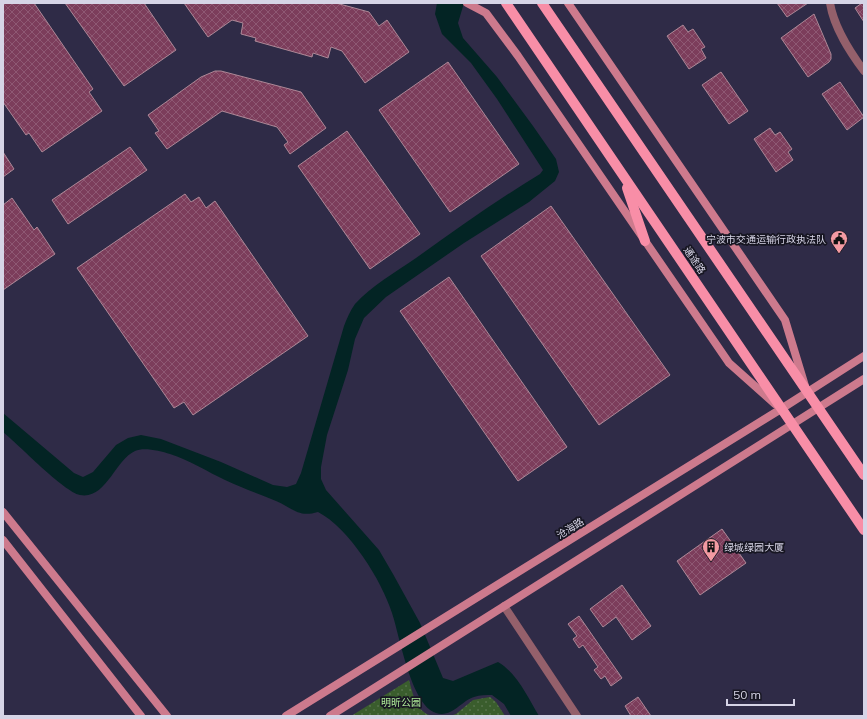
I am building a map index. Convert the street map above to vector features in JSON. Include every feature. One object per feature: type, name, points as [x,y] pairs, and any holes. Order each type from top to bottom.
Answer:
[{"type":"main road","name":"通途路","points":[[506,3],[864,530]]},
{"type":"main road","name":"通途路","points":[[542,3],[864,475]]},
{"type":"main road","points":[[568,3],[784,320],[807,392]]},
{"type":"main road","points":[[470,4],[486,13],[518,56],[729,363],[782,409]]},
{"type":"main road","points":[[622,174],[645,242]]},
{"type":"main road","name":"沧海路","points":[[286,716],[782,409],[864,356]]},
{"type":"main road","points":[[330,716],[864,379]]},
{"type":"main road","points":[[3,512],[167,716]]},
{"type":"main road","points":[[3,540],[142,716]]},
{"type":"street","points":[[830,3],[832,13],[842,35],[852,55],[864,71]]},
{"type":"street","points":[[504,606],[577,716]]},
{"type":"green space","name":"明昕公园","points":[[409,680],[414,697],[419,707],[427,714],[433,716],[351,716]]},
{"type":"green space","points":[[490,697],[496,702],[505,716],[450,716],[456,714],[473,700]]},
{"type":"shaded area","points":[[437,3],[464,3],[458,23],[463,38],[497,77],[533,126],[556,159],[559,172],[555,181],[529,202],[464,243],[386,297],[364,318],[355,339],[348,370],[327,435],[321,467],[321,479],[326,490],[379,550],[420,623],[443,678],[453,681],[498,662],[516,679],[539,716],[511,716],[504,704],[492,695],[481,695],[474,697],[452,711],[442,714],[436,713],[427,707],[413,684],[392,613],[381,586],[363,556],[341,530],[318,512],[311,514],[300,513],[276,501],[225,480],[184,459],[147,449],[135,451],[128,456],[104,486],[97,492],[89,495],[80,495],[63,486],[3,432],[3,413],[74,473],[83,477],[93,472],[116,445],[128,438],[141,435],[161,439],[221,462],[273,485],[287,487],[296,484],[301,473],[344,326],[355,304],[368,291],[493,204],[540,174],[543,170],[497,99],[471,63],[442,34],[435,14]]},
{"type":"building","points":[[3,3],[34,3],[93,89],[89,92],[102,111],[42,152],[29,133],[26,135],[3,102]]},
{"type":"building","points":[[65,3],[144,3],[176,50],[124,86]]},
{"type":"building","points":[[184,3],[336,3],[369,12],[379,26],[387,20],[409,52],[365,83],[342,51],[331,47],[328,58],[313,53],[312,57],[255,41],[256,38],[241,34],[243,23],[232,20],[208,37]]},
{"type":"building","points":[[777,3],[808,3],[787,17]]},
{"type":"building","points":[[864,3],[864,22],[855,8]]},
{"type":"building","points":[[814,14],[831,54],[831,59],[808,77],[781,38]]},
{"type":"building","points":[[683,25],[688,32],[693,29],[705,47],[701,49],[706,58],[689,69],[667,36]]},
{"type":"building","points":[[448,62],[519,164],[450,212],[379,110]]},
{"type":"building","points":[[215,71],[221,71],[301,92],[326,128],[290,154],[284,145],[288,142],[277,127],[222,111],[167,149],[155,133],[159,131],[148,115],[201,77]]},
{"type":"building","points":[[721,72],[748,111],[729,124],[702,85]]},
{"type":"building","points":[[840,82],[864,117],[847,130],[822,94]]},
{"type":"building","points":[[770,128],[775,135],[780,132],[792,149],[788,152],[793,160],[776,172],[754,139]]},
{"type":"building","points":[[347,131],[420,234],[370,269],[298,166]]},
{"type":"building","points":[[130,147],[147,170],[68,224],[52,200]]},
{"type":"building","points":[[3,152],[14,169],[3,177]]},
{"type":"building","points":[[185,194],[191,202],[199,197],[206,208],[215,201],[308,336],[193,415],[184,402],[174,408],[77,268]]},
{"type":"building","points":[[12,198],[34,230],[37,227],[55,254],[3,290],[3,205]]},
{"type":"building","points":[[551,206],[670,375],[599,425],[481,256]]},
{"type":"building","points":[[449,277],[567,447],[518,481],[400,311]]},
{"type":"building","name":"绿城绿园大厦","points":[[722,529],[746,563],[700,595],[677,561]]},
{"type":"building","points":[[622,585],[651,626],[632,640],[616,617],[603,627],[590,609]]},
{"type":"building","points":[[579,616],[622,678],[611,686],[605,676],[601,679],[594,670],[598,667],[583,645],[579,648],[573,639],[577,636],[568,624]]},
{"type":"building","points":[[638,697],[651,716],[631,716],[625,706]]},
{"type":"place","name":"宁波市交通运输行政执法队","points":[[839,254]]},
{"type":"place","name":"绿城绿园大厦","points":[[711,562]]}]
